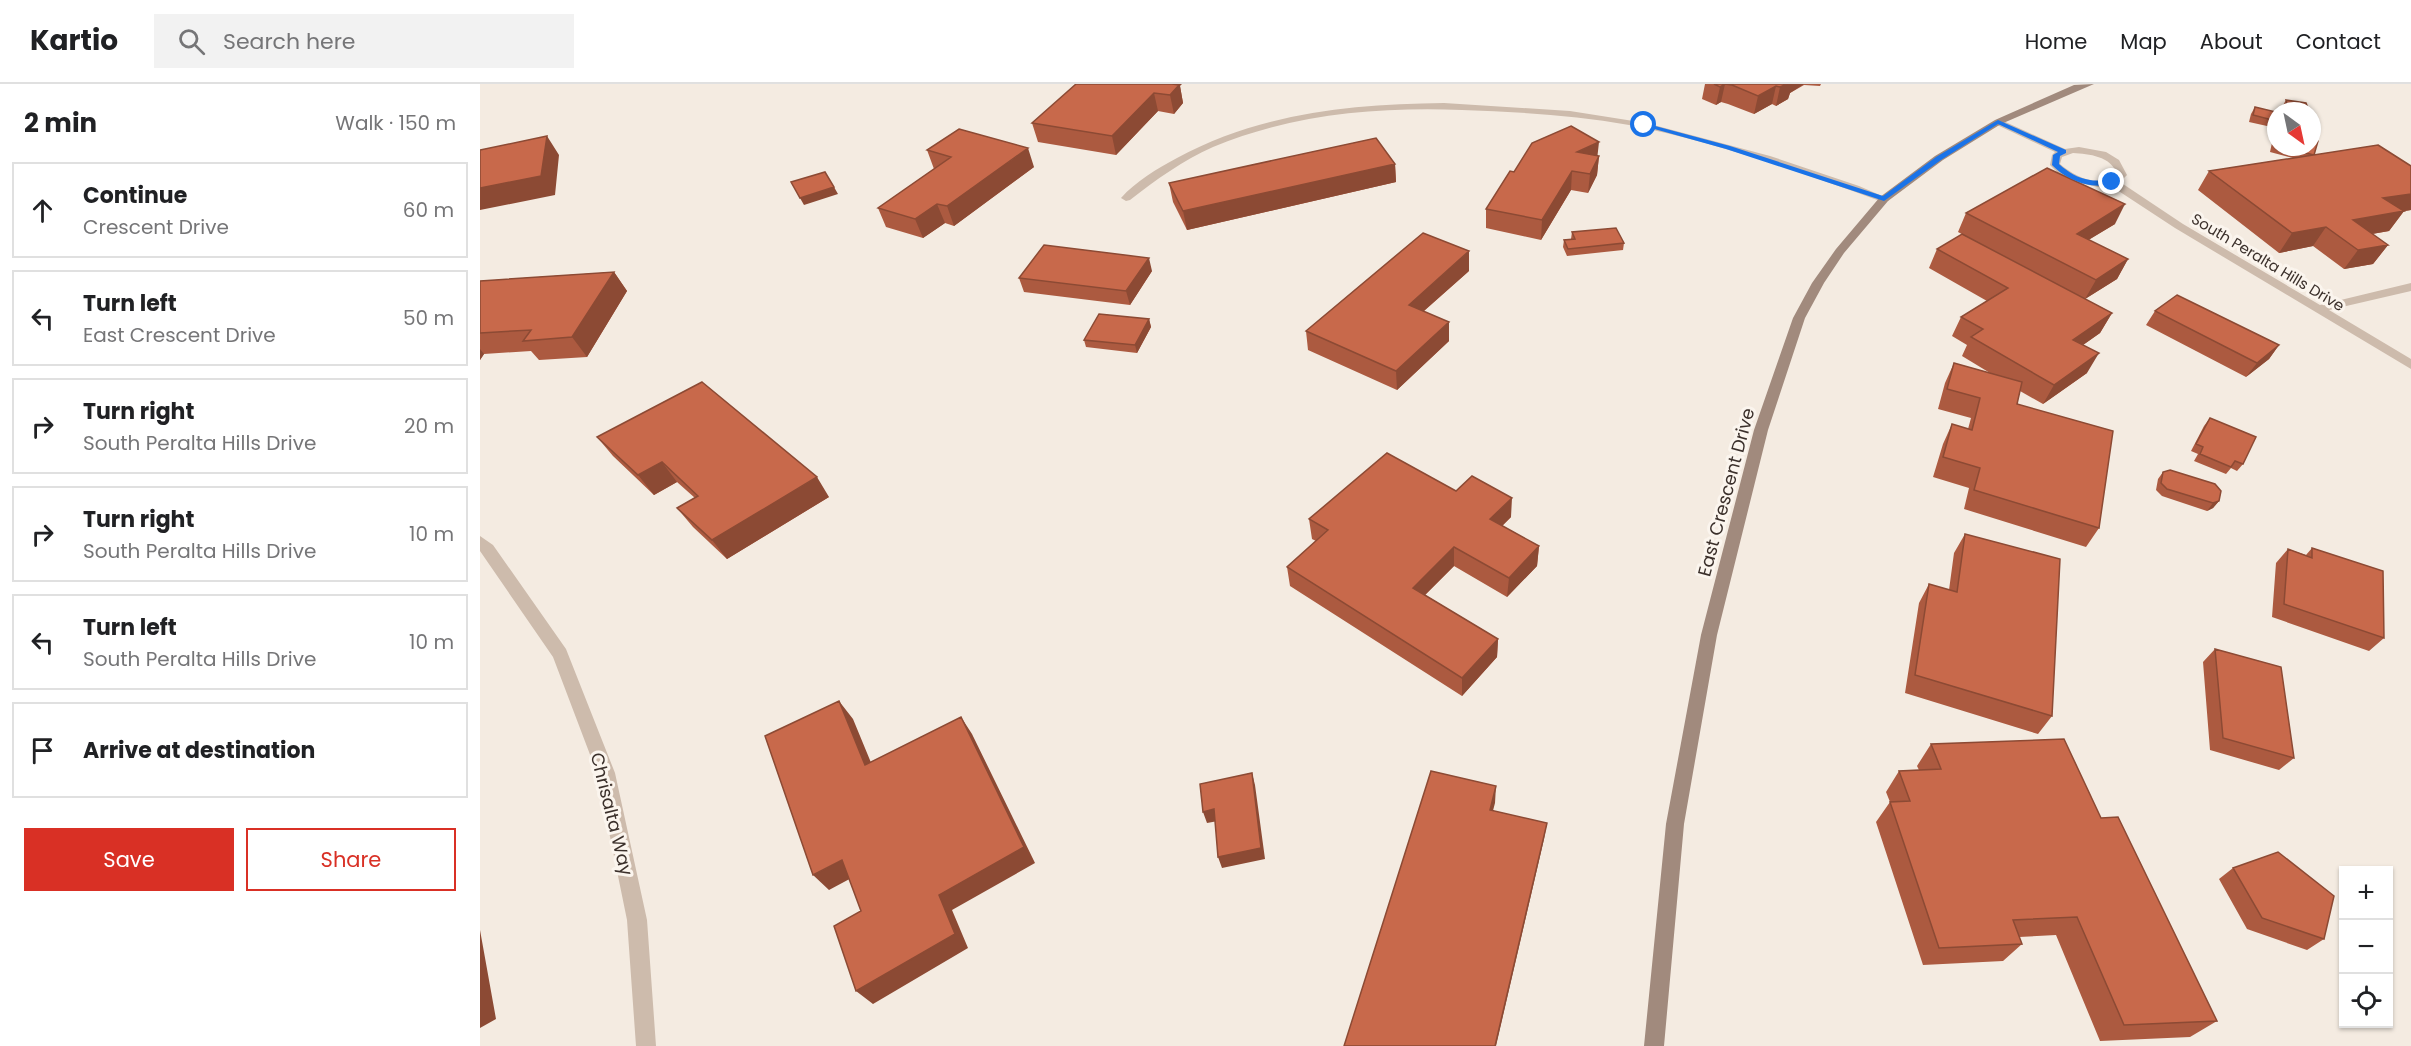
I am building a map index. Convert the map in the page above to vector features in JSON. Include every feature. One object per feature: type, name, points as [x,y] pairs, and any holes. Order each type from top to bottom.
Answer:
[{"type":"street","name":"East Crescent Drive","points":[[1654,1046],[1675,824],[1709,635],[1761,430],[1799,318],[1818,283],[1840,251],[1884,199],[1939,159],[1998,122],[2079,85]]},
{"type":"street","points":[[1126,198],[1160,170],[1187,154],[1219,139],[1256,127],[1307,114],[1357,108],[1450,106],[1567,114],[1644,125],[1728,147],[1884,199]]},
{"type":"street","points":[[1998,122],[2063,152]]},
{"type":"street","points":[[2081,150],[2111,159],[2121,170],[2122,175],[2112,182],[2091,183],[2068,176],[2055,165],[2057,155],[2063,152],[2081,150]]},
{"type":"street","name":"South Peralta Hills Drive","points":[[2112,182],[2179,226],[2411,365]]},
{"type":"street","points":[[2319,309],[2411,287]]},
{"type":"street","name":"Chrisalta Way","points":[[480,542],[488,549],[560,654],[606,773],[637,920],[645,1046]]},
{"type":"building","points":[[1076,84],[1179,85],[1170,95],[1154,93],[1112,136],[1032,123]]},
{"type":"building","points":[[1725,84],[1787,84],[1776,86],[1758,96]]},
{"type":"building","points":[[2255,107],[2267,110],[2267,119],[2253,115]]},
{"type":"building","points":[[1571,126],[1599,142],[1577,152],[1599,156],[1590,174],[1572,171],[1542,220],[1486,209],[1510,171],[1514,172],[1532,143]]},
{"type":"building","points":[[959,129],[1028,148],[947,206],[937,204],[915,219],[878,208],[951,157],[927,150]]},
{"type":"building","points":[[547,136],[541,176],[480,188],[480,150]]},
{"type":"building","points":[[1376,138],[1395,164],[1183,211],[1169,183]]},
{"type":"building","points":[[2378,145],[2411,166],[2411,194],[2383,198],[2404,211],[2353,220],[2388,245],[2358,250],[2326,227],[2292,233],[2209,171],[2306,156],[2321,156],[2321,154]]},
{"type":"building","points":[[2047,168],[2125,204],[2077,234],[2128,259],[2096,280],[1966,213]]},
{"type":"building","points":[[825,172],[834,187],[800,198],[791,182]]},
{"type":"building","points":[[1616,228],[1624,243],[1568,249],[1564,240],[1575,239],[1572,232]]},
{"type":"building","points":[[1423,233],[1469,251],[1409,305],[1449,322],[1396,371],[1306,331]]},
{"type":"building","points":[[1962,234],[2112,313],[2073,340],[2099,353],[2054,385],[1971,337],[1983,329],[1961,317],[2008,288],[1937,249]]},
{"type":"building","points":[[1044,245],[1149,258],[1126,291],[1019,278]]},
{"type":"building","points":[[614,272],[572,337],[523,341],[531,330],[480,333],[480,281]]},
{"type":"building","points":[[2177,295],[2279,345],[2257,363],[2155,311]]},
{"type":"building","points":[[1099,314],[1149,319],[1135,345],[1084,340]]},
{"type":"building","points":[[1954,363],[2022,382],[2017,404],[2113,431],[2099,528],[1974,490],[1980,468],[1943,457],[1952,424],[1972,430],[1980,398],[1947,389]]},
{"type":"building","points":[[702,382],[817,477],[712,540],[677,508],[698,496],[662,462],[638,475],[597,437]]},
{"type":"building","points":[[2210,418],[2256,437],[2243,464],[2235,461],[2231,467],[2200,454],[2203,447],[2196,444]]},
{"type":"building","points":[[1387,453],[1456,491],[1472,476],[1512,498],[1490,519],[1539,546],[1509,578],[1454,547],[1413,588],[1498,639],[1462,678],[1287,567],[1328,530],[1309,519]]},
{"type":"building","points":[[2170,470],[2215,484],[2221,491],[2219,501],[2213,503],[2167,489],[2161,483],[2163,472]]},
{"type":"building","points":[[1965,534],[2060,559],[2052,716],[1915,675],[1929,584],[1957,592]]},
{"type":"building","points":[[2312,548],[2383,571],[2384,638],[2284,604],[2288,549],[2312,558]]},
{"type":"building","points":[[2215,649],[2281,667],[2294,758],[2223,738]]},
{"type":"building","points":[[839,701],[865,765],[961,717],[1024,847],[939,895],[955,934],[856,991],[834,926],[861,911],[842,860],[813,875],[765,736]]},
{"type":"building","points":[[2064,739],[2101,818],[2118,817],[2217,1021],[2124,1025],[2077,917],[2013,920],[2022,944],[1939,948],[1890,802],[1910,801],[1899,771],[1941,769],[1931,744]]},
{"type":"building","points":[[1431,771],[1496,786],[1490,810],[1547,823],[1495,1046],[1344,1046]]},
{"type":"building","points":[[1252,773],[1261,848],[1218,857],[1214,809],[1203,812],[1200,784]]},
{"type":"building","points":[[2278,852],[2334,896],[2324,939],[2262,918],[2233,868]]},
{"type":"route","points":[[1644,125],[1728,147],[1884,199],[1939,159],[1998,122],[2063,152],[2057,155],[2055,165],[2068,176],[2091,183],[2112,182]]}]
